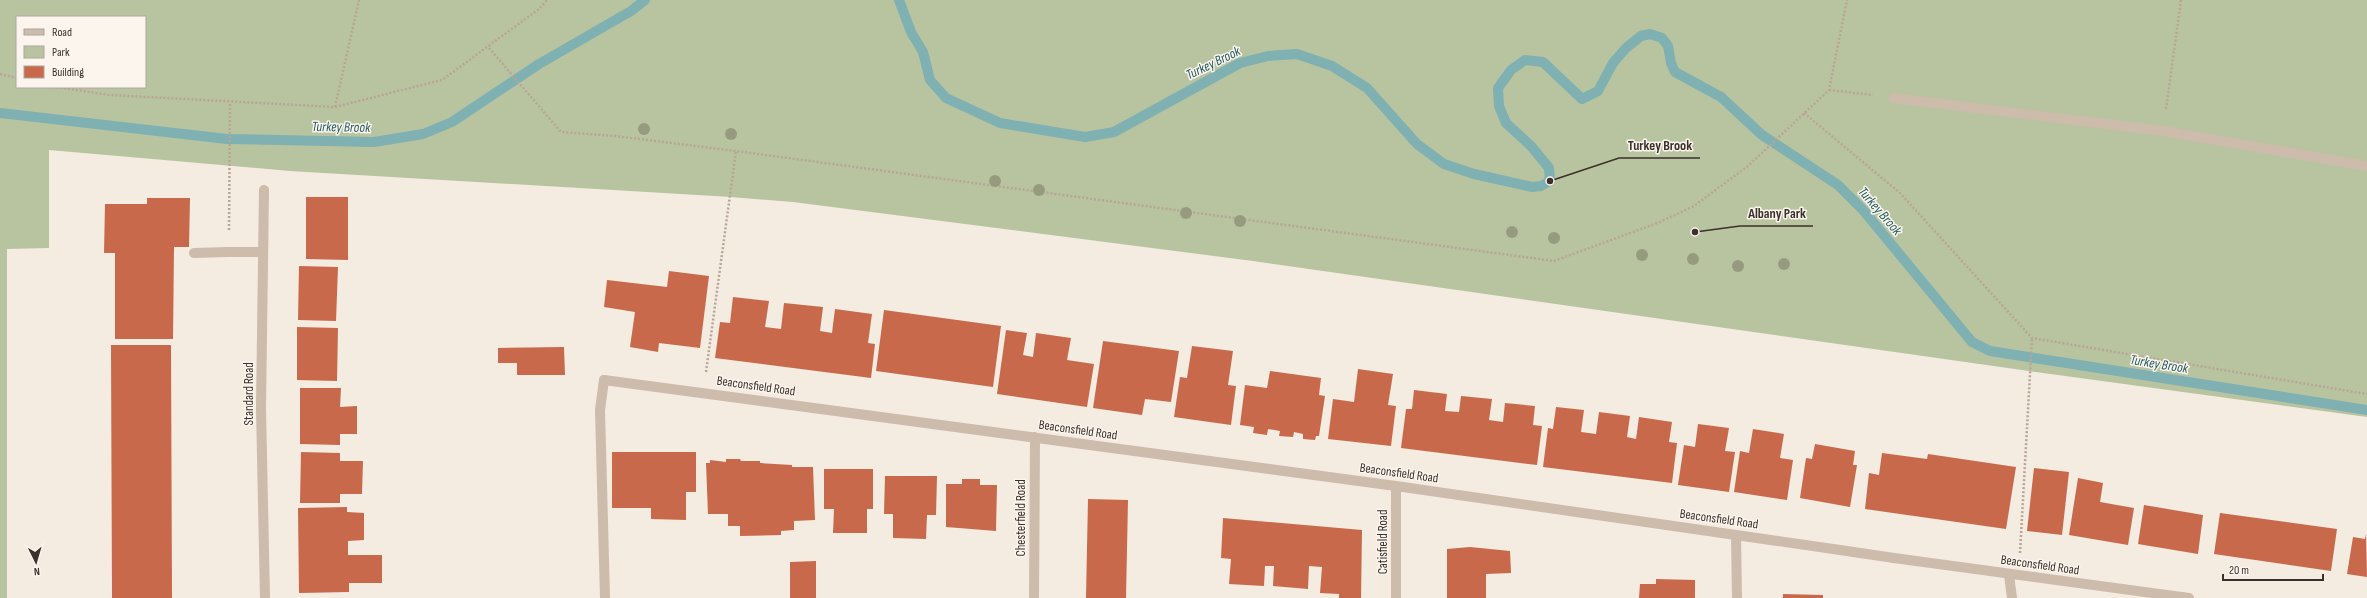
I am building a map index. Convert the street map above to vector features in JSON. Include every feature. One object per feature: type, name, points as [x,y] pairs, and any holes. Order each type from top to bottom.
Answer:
[{"type":"street","points":[[1894,98],[2163,132],[2367,166]]},
{"type":"street","name":"Standard Road","points":[[264,190],[261,408],[265,598]]},
{"type":"street","points":[[194,252],[262,252]]},
{"type":"street","name":"Beaconsfield Road","points":[[605,598],[600,410],[604,380],[704,392],[1396,486],[2014,575],[2189,598]]},
{"type":"street","name":"Chesterfield Road","points":[[1034,598],[1035,437]]},
{"type":"street","name":"Catisfield Road","points":[[1396,486],[1396,598]]},
{"type":"street","points":[[1736,535],[1737,598]]},
{"type":"street","points":[[2012,598],[2014,575]]},
{"type":"path","points":[[335,107],[359,0]]},
{"type":"path","points":[[63,88],[110,95],[335,107],[442,80],[489,48],[539,9],[547,0]]},
{"type":"path","points":[[489,48],[561,132],[615,136],[736,151],[1554,261],[1660,222],[1694,206],[1748,166],[1829,90],[1847,0]]},
{"type":"path","points":[[2163,132],[2181,0]]},
{"type":"path","points":[[0,74],[16,78]]},
{"type":"path","points":[[1829,90],[1894,98]]},
{"type":"path","points":[[228,252],[230,102]]},
{"type":"path","points":[[1804,113],[1900,193],[2032,338],[2367,394]]},
{"type":"path","points":[[704,392],[736,151]]},
{"type":"path","points":[[2014,575],[2032,338]]},
{"type":"green space","points":[[0,0],[2367,0],[2367,417],[2029,371],[1253,261],[793,202],[290,171],[49,150],[49,248],[7,249],[7,598],[0,598]]},
{"type":"building","points":[[306,197],[348,197],[348,260],[306,259]]},
{"type":"building","points":[[147,198],[190,198],[189,247],[174,247],[173,339],[115,339],[115,253],[104,253],[105,204],[147,204]]},
{"type":"building","points":[[299,266],[338,267],[336,321],[298,320]]},
{"type":"building","points":[[669,271],[709,276],[700,348],[659,343],[658,352],[630,347],[635,312],[604,307],[607,280],[667,287]]},
{"type":"building","points":[[733,297],[769,301],[765,327],[781,329],[784,303],[823,307],[820,331],[832,333],[835,309],[872,314],[868,343],[875,344],[871,378],[715,358],[720,322],[730,323]]},
{"type":"building","points":[[884,310],[1001,326],[993,387],[876,371]]},
{"type":"building","points":[[297,327],[338,328],[337,381],[297,380]]},
{"type":"building","points":[[1006,330],[1027,333],[1023,355],[1033,357],[1036,333],[1071,338],[1067,360],[1094,364],[1087,407],[997,394]]},
{"type":"building","points":[[1103,341],[1179,351],[1171,402],[1145,399],[1142,415],[1093,408]]},
{"type":"building","points":[[111,345],[171,345],[172,598],[112,598]]},
{"type":"building","points":[[1192,346],[1233,351],[1228,385],[1236,386],[1231,425],[1174,417],[1180,377],[1187,378]]},
{"type":"building","points":[[564,347],[565,375],[517,375],[517,363],[498,363],[498,348]]},
{"type":"building","points":[[1358,369],[1393,374],[1388,405],[1396,406],[1391,446],[1328,439],[1333,399],[1354,402]]},
{"type":"building","points":[[1270,371],[1321,378],[1319,395],[1325,396],[1319,436],[1316,436],[1315,440],[1303,439],[1303,434],[1294,432],[1293,437],[1279,436],[1280,431],[1268,429],[1267,435],[1253,433],[1254,427],[1240,425],[1245,385],[1267,388]]},
{"type":"building","points":[[300,388],[341,388],[340,407],[357,406],[357,434],[340,434],[340,445],[300,444]]},
{"type":"building","points":[[1414,390],[1447,394],[1445,411],[1459,412],[1461,396],[1492,399],[1489,420],[1503,422],[1505,403],[1535,406],[1533,425],[1542,426],[1537,465],[1401,448],[1406,409],[1412,409]]},
{"type":"building","points":[[1556,407],[1584,410],[1581,432],[1596,434],[1599,412],[1630,416],[1627,437],[1636,439],[1639,417],[1672,422],[1669,442],[1677,443],[1672,483],[1543,467],[1548,428],[1553,429]]},
{"type":"building","points":[[1698,424],[1729,428],[1725,451],[1735,452],[1729,492],[1678,485],[1684,445],[1695,447]]},
{"type":"building","points":[[1753,429],[1784,434],[1780,458],[1793,460],[1787,500],[1734,492],[1740,451],[1749,453]]},
{"type":"building","points":[[1815,444],[1855,451],[1853,465],[1857,465],[1850,507],[1800,498],[1806,458],[1812,459]]},
{"type":"building","points":[[301,452],[340,453],[340,461],[363,461],[362,494],[340,494],[340,503],[300,503]]},
{"type":"building","points":[[612,452],[696,452],[696,492],[686,492],[686,520],[651,519],[651,508],[612,508]]},
{"type":"building","points":[[1882,453],[1927,459],[1928,454],[2016,467],[2006,529],[1865,509],[1869,473],[1879,475]]},
{"type":"building","points":[[726,459],[760,461],[760,463],[792,465],[792,467],[813,467],[815,520],[794,521],[794,530],[781,531],[781,535],[740,536],[740,526],[728,526],[728,514],[708,514],[706,463],[710,463],[710,460],[726,462]]},
{"type":"building","points":[[2034,468],[2069,472],[2062,535],[2027,531]]},
{"type":"building","points":[[824,469],[873,469],[873,509],[867,509],[867,533],[833,533],[834,509],[824,509]]},
{"type":"building","points":[[885,476],[937,476],[936,515],[927,515],[926,539],[893,538],[893,514],[884,514]]},
{"type":"building","points":[[2078,478],[2103,483],[2100,502],[2134,508],[2128,545],[2069,535]]},
{"type":"building","points":[[962,479],[980,479],[980,485],[997,485],[996,531],[946,527],[946,484],[962,484]]},
{"type":"building","points":[[1088,499],[1128,500],[1126,598],[1086,598]]},
{"type":"building","points":[[2144,505],[2203,515],[2198,554],[2138,544]]},
{"type":"building","points":[[347,507],[347,512],[364,513],[364,540],[348,541],[348,555],[382,555],[382,583],[349,583],[349,592],[299,593],[298,508]]},
{"type":"building","points":[[2220,513],[2337,529],[2331,571],[2214,554]]},
{"type":"building","points":[[1223,518],[1362,530],[1361,598],[1339,598],[1339,594],[1320,593],[1322,567],[1309,566],[1308,589],[1273,586],[1274,566],[1265,566],[1264,586],[1229,584],[1231,559],[1221,558]]},
{"type":"building","points":[[2366,534],[2367,577],[2347,574],[2353,537],[2365,539]]},
{"type":"building","points":[[1470,547],[1510,551],[1511,573],[1486,574],[1486,598],[1447,598],[1447,549]]},
{"type":"building","points":[[816,561],[816,598],[790,598],[790,562]]},
{"type":"building","points":[[1656,579],[1695,580],[1695,598],[1639,598],[1640,584],[1656,584]]},
{"type":"building","points":[[1783,594],[1823,595],[1823,598],[1783,598]]},
{"type":"waterway","name":"Turkey Brook","points":[[0,113],[227,139],[374,142],[423,134],[452,122],[539,64],[631,11],[645,0]]},
{"type":"waterway","name":"Turkey Brook","points":[[899,0],[911,32],[923,52],[930,80],[946,98],[1000,123],[1085,137],[1114,132],[1240,63],[1268,56],[1297,54],[1332,66],[1367,88],[1417,144],[1444,164],[1474,174],[1532,187],[1541,186],[1550,181],[1549,168],[1531,146],[1506,123],[1499,106],[1498,88],[1511,70],[1525,60],[1543,62],[1582,99],[1598,91],[1613,63],[1626,48],[1641,36],[1650,34],[1662,38],[1668,46],[1671,63],[1675,72],[1721,97],[1762,135],[1838,185],[1863,210],[1972,342],[1990,351],[2367,410]]},
{"type":"place","name":"Turkey Brook","points":[[1550,181]]},
{"type":"place","name":"Albany Park","points":[[1695,232]]}]
